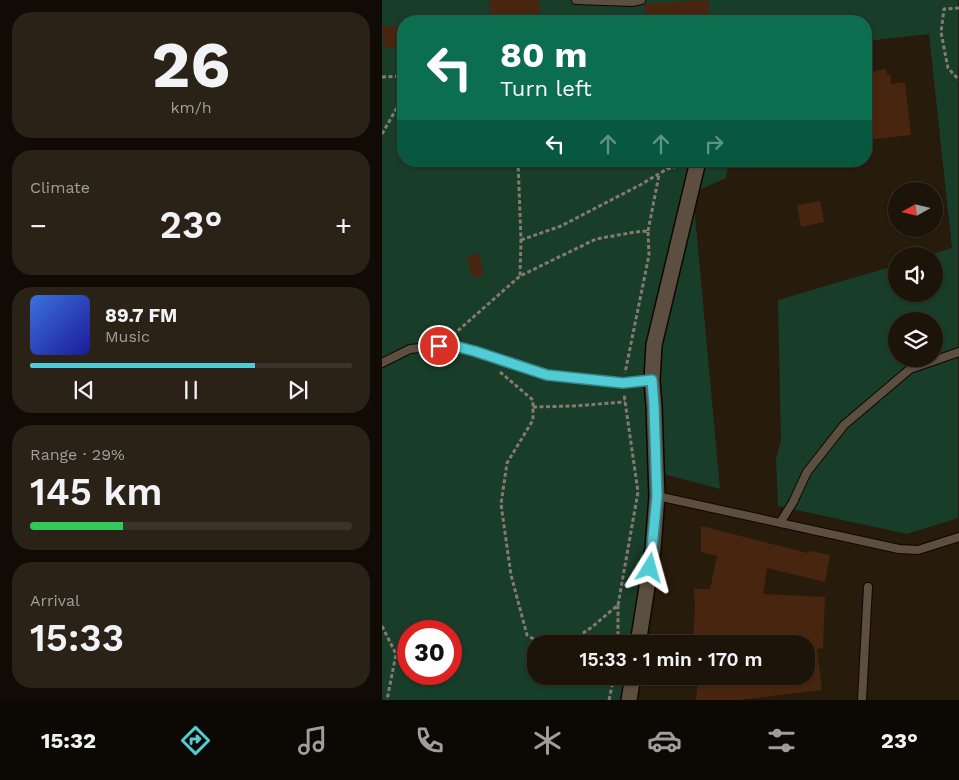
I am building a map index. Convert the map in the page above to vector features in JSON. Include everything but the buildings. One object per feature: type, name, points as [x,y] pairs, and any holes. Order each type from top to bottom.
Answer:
[{"type":"street","points":[[639,635],[652,550],[657,496],[652,380],[654,345],[697,167]]},
{"type":"street","points":[[629,700],[632,685]]},
{"type":"lane","points":[[576,0],[632,2],[641,0]]},
{"type":"lane","points":[[382,363],[410,349],[455,346],[547,375],[623,383],[652,380]]},
{"type":"lane","points":[[780,523],[793,502],[806,472],[844,424],[910,369],[958,352]]},
{"type":"lane","points":[[657,496],[899,549],[918,550],[958,538]]},
{"type":"lane","points":[[862,700],[868,586]]},
{"type":"path","points":[[958,8],[944,9],[941,32],[948,68],[958,80]]},
{"type":"path","points":[[382,77],[397,76]]},
{"type":"path","points":[[382,134],[397,108]]},
{"type":"path","points":[[518,167],[521,240],[520,276]]},
{"type":"path","points":[[521,240],[561,226],[674,167]]},
{"type":"path","points":[[618,635],[618,605],[638,492],[623,383],[650,255],[648,231],[659,174]]},
{"type":"path","points":[[439,346],[458,332],[520,276],[596,238],[648,231]]},
{"type":"path","points":[[496,370],[533,400],[534,420],[507,463],[501,504],[511,575],[527,635]]},
{"type":"path","points":[[533,407],[625,402]]},
{"type":"path","points":[[580,635],[618,605]]},
{"type":"path","points":[[382,626],[396,654],[387,700]]},
{"type":"path","points":[[609,700],[612,685]]},
{"type":"green space","points":[[382,0],[958,0],[958,518],[907,534],[778,506],[776,458],[781,441],[778,300],[888,268],[888,302],[943,302],[943,251],[952,248],[929,34],[872,40],[872,15],[397,15],[397,167],[728,167],[726,178],[693,193],[720,489],[657,472],[639,635],[527,635],[527,685],[633,685],[632,700],[382,700]]},
{"type":"route","points":[[439,346],[455,346],[474,351],[547,375],[623,383],[652,380],[657,496],[650,568]]}]
